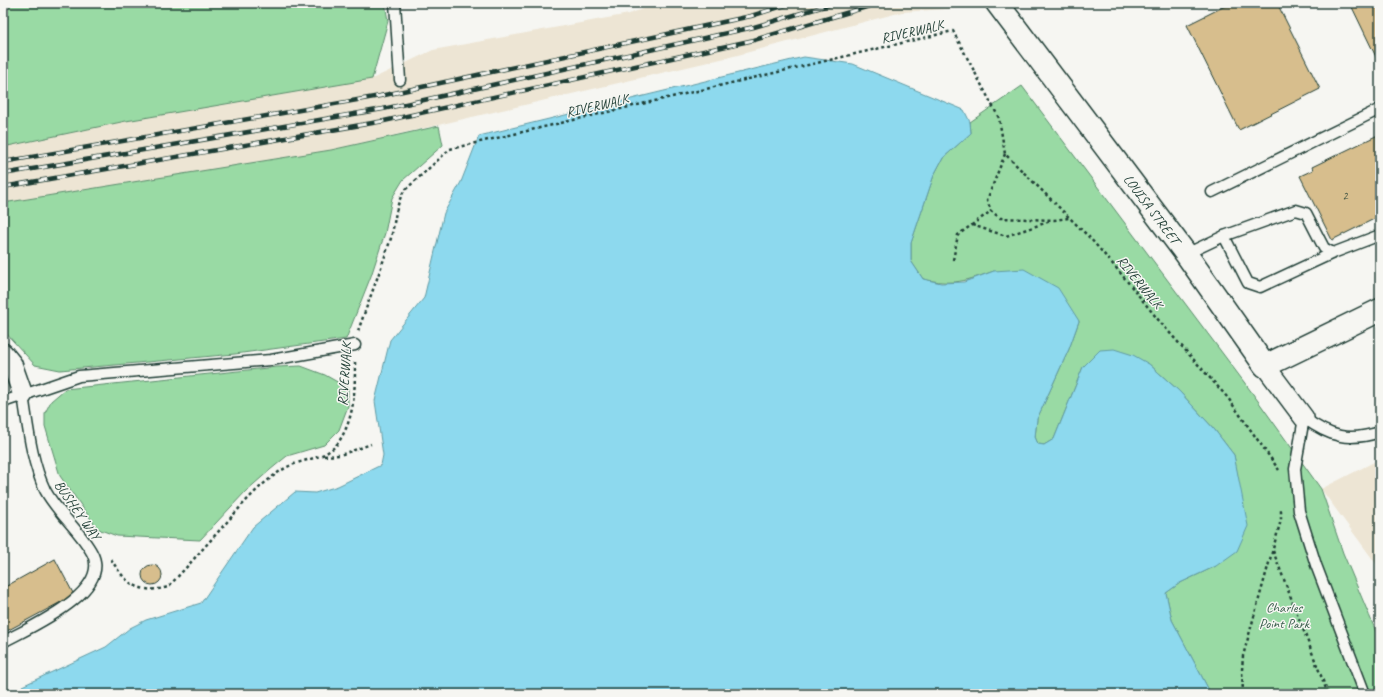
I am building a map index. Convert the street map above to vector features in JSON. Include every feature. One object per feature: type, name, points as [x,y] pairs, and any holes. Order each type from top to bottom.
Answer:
[{"type":"street","name":"LOUISA STREET","points":[[997,3],[1186,254],[1265,366],[1304,418]]},
{"type":"street","points":[[1265,366],[1380,310]]},
{"type":"street","points":[[3,352],[12,364],[23,395]]},
{"type":"lane","points":[[395,3],[400,80]]},
{"type":"lane","points":[[1212,192],[1380,109]]},
{"type":"lane","points":[[1186,254],[1224,236],[1296,210],[1306,213],[1324,248],[1332,253]]},
{"type":"lane","points":[[1224,236],[1248,283],[1260,287],[1332,253],[1380,235]]},
{"type":"lane","points":[[3,402],[79,376],[271,360],[355,345]]},
{"type":"lane","name":"BUSHEY WAY","points":[[3,642],[68,606],[88,586],[94,571],[92,554],[45,490],[36,462],[23,395]]},
{"type":"lane","points":[[1365,694],[1316,565],[1299,511],[1295,469],[1304,418],[1319,429],[1337,437],[1358,438],[1380,432]]},
{"type":"path","name":"RIVERWALK","points":[[107,553],[119,572],[137,588],[156,590],[168,587],[270,477],[296,464],[323,456],[336,445],[348,424],[354,390],[355,345],[357,334],[395,222],[397,206],[404,191],[450,149],[953,32],[999,118],[1005,154],[1118,270],[1160,322],[1228,398],[1282,475]]},
{"type":"path","points":[[1005,154],[987,200],[991,211],[1000,218],[1054,220],[1069,218]]},
{"type":"path","points":[[953,260],[958,236],[991,211]]},
{"type":"path","points":[[972,225],[1006,236],[1054,220]]},
{"type":"path","points":[[323,456],[340,455],[371,444]]},
{"type":"path","points":[[1243,694],[1243,656],[1281,520],[1281,505]]},
{"type":"path","points":[[1273,551],[1328,694]]},
{"type":"shaded area","points":[[658,3],[1035,3],[902,12],[734,56],[331,150],[3,203],[3,147],[126,121],[372,79],[433,50],[629,14]]},
{"type":"shaded area","points":[[1380,459],[1380,569],[1321,489]]},
{"type":"green space","points":[[3,3],[385,3],[388,21],[372,79],[126,121],[3,147]]},
{"type":"green space","name":"Charles Point Park","points":[[1022,86],[1253,394],[1321,489],[1343,553],[1380,641],[1380,694],[1211,694],[1172,620],[1166,593],[1180,583],[1216,566],[1238,480],[1234,455],[1214,429],[1179,391],[1149,364],[1083,367],[1054,439],[1044,445],[1038,444],[1035,437],[1037,419],[1069,349],[1079,321],[994,271],[967,280],[951,282],[934,281],[923,279],[911,261],[911,243],[934,175],[943,158],[971,133],[970,122]]},
{"type":"green space","points":[[439,126],[443,145],[403,180],[392,198],[385,233],[371,276],[346,339],[235,354],[60,370],[35,365],[3,330],[3,203],[331,150]]},
{"type":"green space","points":[[301,366],[325,375],[348,388],[348,406],[339,430],[324,445],[287,456],[246,491],[200,540],[117,536],[98,529],[60,476],[45,426],[45,413],[51,401],[65,389],[277,367]]},
{"type":"water","points":[[804,57],[853,64],[964,110],[970,122],[971,133],[943,158],[934,175],[911,243],[911,261],[923,279],[941,283],[964,282],[994,271],[1024,269],[1058,288],[1079,321],[1069,349],[1037,419],[1035,437],[1038,444],[1044,445],[1054,439],[1083,367],[1100,350],[1114,349],[1133,355],[1149,364],[1179,391],[1214,429],[1234,455],[1248,526],[1237,551],[1216,566],[1180,583],[1166,593],[1172,620],[1211,694],[25,694],[22,686],[106,647],[130,628],[146,620],[201,603],[253,527],[295,492],[315,493],[338,486],[381,465],[383,455],[375,401],[390,340],[424,298],[444,213],[461,182],[479,136]]},
{"type":"building","points":[[1231,3],[1277,3],[1320,89],[1239,130],[1187,25]]},
{"type":"building","points":[[1350,3],[1380,3],[1380,60],[1378,61]]},
{"type":"building","points":[[1380,134],[1380,216],[1332,240],[1300,176],[1313,170],[1312,167]]},
{"type":"building","points":[[55,559],[74,595],[3,633],[3,588]]},
{"type":"building","points":[[152,565],[159,568],[162,575],[159,582],[152,585],[145,582],[142,575],[145,568]]},
{"type":"railway","points":[[3,162],[380,96],[751,16],[792,3]]},
{"type":"railway","points":[[3,174],[383,109],[754,27],[835,3]]},
{"type":"railway","points":[[3,187],[384,121],[754,40],[880,3]]}]
